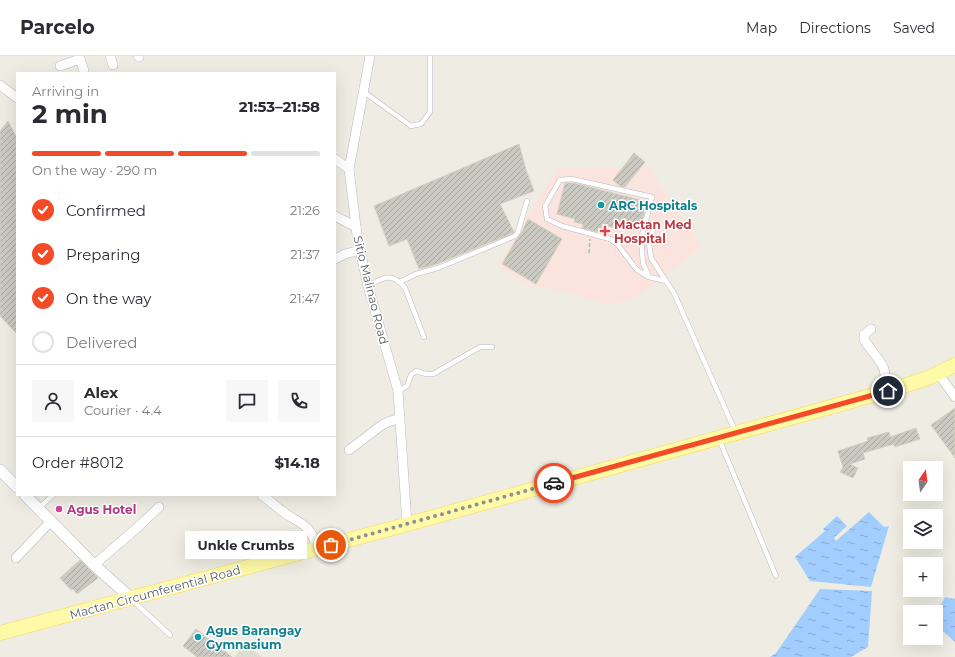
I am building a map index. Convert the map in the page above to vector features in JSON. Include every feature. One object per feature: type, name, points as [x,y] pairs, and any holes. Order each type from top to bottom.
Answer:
[{"type":"main road","name":"Mactan Circumferential Road","points":[[0,633],[408,524],[735,432],[888,391],[928,378],[955,365]]},
{"type":"street","name":"Sitio Malinao Road","points":[[370,56],[349,169],[360,250],[368,286],[398,391],[408,524]]},
{"type":"street","points":[[60,66],[80,58],[84,71]]},
{"type":"street","points":[[0,85],[16,97]]},
{"type":"street","points":[[336,160],[349,169]]},
{"type":"street","points":[[336,216],[356,226]]},
{"type":"street","points":[[336,258],[345,254],[360,250]]},
{"type":"street","points":[[871,329],[864,335],[864,340],[881,362],[884,369],[888,391]]},
{"type":"street","points":[[938,373],[955,397]]},
{"type":"street","points":[[349,450],[382,425],[400,418]]},
{"type":"street","points":[[0,470],[16,486]]},
{"type":"street","points":[[26,496],[94,565],[131,598]]},
{"type":"street","points":[[263,496],[283,512],[303,524],[314,537],[317,548]]},
{"type":"street","points":[[94,565],[159,507]]},
{"type":"street","points":[[16,558],[51,521]]},
{"type":"lane","points":[[364,92],[411,126],[421,124],[430,112],[430,56]]},
{"type":"lane","points":[[649,276],[643,263],[641,239],[652,197],[572,179],[560,180],[545,206],[547,219],[562,226],[610,239],[618,245],[637,270],[649,276],[666,282]]},
{"type":"lane","points":[[400,282],[416,274],[438,268],[515,236],[518,232],[527,201]]},
{"type":"lane","points":[[655,223],[649,244],[651,258],[674,293],[735,432]]},
{"type":"lane","points":[[368,286],[382,278],[388,277],[400,282],[405,288],[424,337]]},
{"type":"lane","points":[[398,391],[407,386],[411,375],[416,371],[426,374],[433,374],[480,347],[492,346]]},
{"type":"lane","points":[[718,437],[776,576]]},
{"type":"lane","points":[[38,509],[52,496]]},
{"type":"lane","points":[[131,598],[170,635]]},
{"type":"path","points":[[619,226],[639,231]]},
{"type":"path","points":[[589,253],[590,240]]},
{"type":"shaded area","name":"Mactan Med Hospital","points":[[648,167],[702,247],[652,286],[629,300],[609,305],[568,293],[529,285],[497,267],[558,168]]},
{"type":"shaded area","points":[[244,644],[262,657],[235,657]]},
{"type":"water","points":[[869,512],[884,527],[889,526],[871,587],[810,581],[795,557],[825,531],[823,529],[837,516],[847,526],[834,538],[836,541]]},
{"type":"water","points":[[820,589],[872,591],[868,647],[851,657],[770,657],[776,653]]},
{"type":"water","points":[[945,597],[955,599],[955,642],[943,631],[943,605],[941,605]]},
{"type":"building","points":[[8,121],[16,136],[16,333],[0,316],[0,131]]},
{"type":"building","points":[[519,144],[526,170],[534,191],[500,204],[514,232],[513,233],[437,264],[419,269],[407,239],[389,246],[374,206]]},
{"type":"building","points":[[634,153],[645,162],[625,187],[620,186],[613,180]]},
{"type":"building","name":"ARC Hospitals","points":[[565,183],[582,185],[644,201],[642,208],[645,209],[640,228],[637,227],[637,229],[620,224],[618,229],[604,225],[602,233],[582,228],[583,224],[574,222],[575,219],[557,214]]},
{"type":"building","points":[[528,219],[562,239],[536,284],[502,264],[521,234]]},
{"type":"building","points":[[955,408],[955,458],[931,425]]},
{"type":"building","points":[[916,428],[920,439],[895,447],[894,444],[863,453],[865,459],[850,464],[858,468],[853,478],[840,472],[843,467],[838,451],[868,441],[867,438],[889,432],[890,437]]},
{"type":"building","points":[[80,560],[98,578],[77,594],[60,578]]},
{"type":"building","name":"Agus Barangay Gymnasium","points":[[196,629],[232,657],[197,657],[183,646]]},
{"type":"way so far","points":[[331,545],[554,483]]},
{"type":"place","name":"ARC Hospitals","points":[[601,205]]},
{"type":"place","name":"Mactan Med Hospital","points":[[605,231]]},
{"type":"place","name":"Agus Hotel","points":[[59,509]]},
{"type":"place","name":"Unkle Crumbs","points":[[331,545]]},
{"type":"place","name":"Agus Barangay Gymnasium","points":[[198,637]]},
{"type":"route","points":[[554,483],[888,391]]}]
